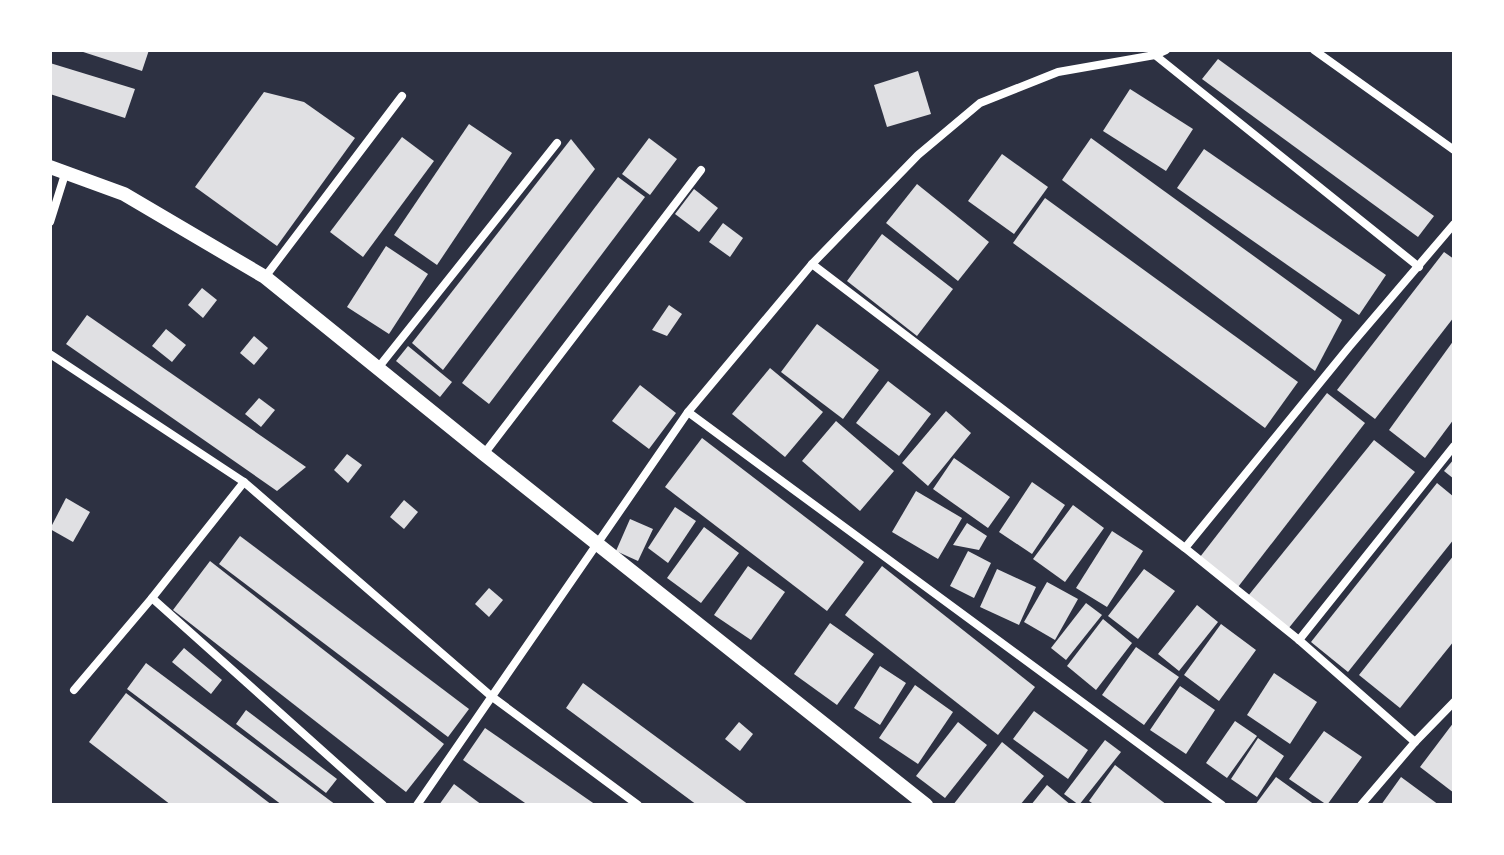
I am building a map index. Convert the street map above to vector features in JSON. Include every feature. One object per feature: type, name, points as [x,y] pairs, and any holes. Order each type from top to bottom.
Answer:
[{"type":"street","points":[[417,805],[688,412],[812,264],[918,155],[980,103],[1058,72],[1155,55],[1166,50]]},
{"type":"street","points":[[1314,50],[1454,150]]},
{"type":"street","points":[[1155,55],[1419,267]]},
{"type":"street","points":[[265,277],[402,96]]},
{"type":"street","points":[[378,368],[557,143]]},
{"type":"street","points":[[50,167],[66,170],[124,194],[265,277],[926,805]]},
{"type":"street","points":[[50,222],[66,170]]},
{"type":"street","points":[[484,454],[701,170]]},
{"type":"street","points":[[1185,548],[1454,224]]},
{"type":"street","points":[[812,264],[1185,548],[1299,640],[1415,742]]},
{"type":"street","points":[[50,354],[244,482],[491,696],[638,805]]},
{"type":"street","points":[[688,412],[1222,805]]},
{"type":"street","points":[[1299,640],[1454,446]]},
{"type":"street","points":[[74,690],[244,482]]},
{"type":"street","points":[[152,598],[383,805]]},
{"type":"street","points":[[1361,805],[1454,702]]},
{"type":"building","points":[[77,50],[149,50],[142,71]]},
{"type":"building","points":[[1218,59],[1434,216],[1418,237],[1202,79]]},
{"type":"building","points":[[50,63],[135,89],[125,118],[50,94]]},
{"type":"building","points":[[918,71],[931,114],[887,127],[874,85]]},
{"type":"building","points":[[1130,89],[1193,129],[1166,171],[1103,131]]},
{"type":"building","points":[[264,92],[304,102],[355,138],[277,246],[195,187]]},
{"type":"building","points":[[469,124],[512,153],[437,265],[394,235]]},
{"type":"building","points":[[402,137],[434,161],[363,257],[330,232]]},
{"type":"building","points":[[649,138],[677,159],[650,195],[622,174]]},
{"type":"building","points":[[1091,138],[1342,320],[1315,371],[1062,180]]},
{"type":"building","points":[[571,139],[595,169],[443,370],[412,343]]},
{"type":"building","points":[[1204,149],[1386,275],[1359,315],[1177,188]]},
{"type":"building","points":[[1002,154],[1048,187],[1014,234],[968,201]]},
{"type":"building","points":[[618,177],[645,197],[489,404],[462,383]]},
{"type":"building","points":[[917,184],[989,242],[958,281],[886,223]]},
{"type":"building","points":[[694,189],[718,208],[699,232],[675,214]]},
{"type":"building","points":[[1045,198],[1298,382],[1265,428],[1013,243]]},
{"type":"building","points":[[723,223],[743,238],[730,257],[709,242]]},
{"type":"building","points":[[882,234],[953,289],[917,336],[847,281]]},
{"type":"building","points":[[386,246],[428,274],[389,334],[347,307]]},
{"type":"building","points":[[1444,252],[1454,259],[1454,317],[1375,419],[1337,390]]},
{"type":"building","points":[[202,288],[217,300],[203,318],[188,305]]},
{"type":"building","points":[[669,305],[682,314],[667,336],[652,330]]},
{"type":"building","points":[[87,315],[306,467],[277,491],[66,344]]},
{"type":"building","points":[[817,324],[879,370],[843,419],[781,372]]},
{"type":"building","points":[[166,329],[186,345],[172,362],[152,346]]},
{"type":"building","points":[[254,336],[268,348],[254,365],[240,353]]},
{"type":"building","points":[[1454,340],[1454,419],[1425,458],[1389,430]]},
{"type":"building","points":[[408,346],[452,382],[440,397],[396,361]]},
{"type":"building","points":[[770,368],[823,412],[785,457],[732,414]]},
{"type":"building","points":[[888,381],[931,414],[899,456],[856,423]]},
{"type":"building","points":[[640,385],[676,413],[649,449],[612,421]]},
{"type":"building","points":[[1327,393],[1365,423],[1238,587],[1200,557]]},
{"type":"building","points":[[259,398],[275,410],[261,427],[245,414]]},
{"type":"building","points":[[946,411],[971,433],[928,486],[902,463]]},
{"type":"building","points":[[836,421],[894,471],[860,511],[802,461]]},
{"type":"building","points":[[702,438],[864,562],[827,611],[665,487]]},
{"type":"building","points":[[1374,440],[1415,472],[1288,629],[1248,596]]},
{"type":"building","points":[[347,454],[362,465],[348,483],[334,470]]},
{"type":"building","points":[[954,458],[1010,497],[988,528],[933,489]]},
{"type":"building","points":[[1454,459],[1454,479],[1444,471]]},
{"type":"building","points":[[1032,482],[1065,505],[1032,554],[999,532]]},
{"type":"building","points":[[1437,483],[1454,497],[1454,539],[1348,672],[1311,642]]},
{"type":"building","points":[[916,491],[962,518],[938,559],[892,532]]},
{"type":"building","points":[[66,498],[90,512],[73,542],[50,529]]},
{"type":"building","points":[[404,500],[418,512],[404,529],[390,517]]},
{"type":"building","points":[[1073,505],[1104,528],[1065,582],[1033,559]]},
{"type":"building","points":[[675,507],[696,521],[668,563],[648,548]]},
{"type":"building","points":[[630,519],[653,529],[638,561],[616,551]]},
{"type":"building","points":[[967,523],[987,536],[979,550],[953,545]]},
{"type":"building","points":[[704,527],[739,553],[701,603],[667,578]]},
{"type":"building","points":[[1112,531],[1143,551],[1107,607],[1076,588]]},
{"type":"building","points":[[240,536],[469,709],[448,737],[219,564]]},
{"type":"building","points":[[968,551],[991,563],[974,598],[950,586]]},
{"type":"building","points":[[1454,555],[1454,641],[1400,708],[1359,675]]},
{"type":"building","points":[[210,561],[444,744],[406,792],[173,610]]},
{"type":"building","points":[[748,566],[785,592],[751,640],[714,615]]},
{"type":"building","points":[[882,566],[1035,687],[998,735],[845,615]]},
{"type":"building","points":[[997,569],[1036,587],[1019,625],[980,607]]},
{"type":"building","points":[[1144,569],[1175,591],[1138,639],[1108,616]]},
{"type":"building","points":[[1047,582],[1078,599],[1055,640],[1024,622]]},
{"type":"building","points":[[489,588],[503,600],[489,617],[475,604]]},
{"type":"building","points":[[1086,603],[1102,615],[1066,660],[1051,648]]},
{"type":"building","points":[[1197,605],[1218,622],[1179,671],[1158,654]]},
{"type":"building","points":[[1103,619],[1132,643],[1096,690],[1067,666]]},
{"type":"building","points":[[830,623],[874,654],[837,705],[794,674]]},
{"type":"building","points":[[1221,624],[1256,650],[1219,701],[1184,675]]},
{"type":"building","points":[[1136,647],[1179,677],[1144,725],[1102,695]]},
{"type":"building","points":[[184,648],[222,680],[211,694],[172,662]]},
{"type":"building","points":[[146,663],[336,805],[282,805],[127,689]]},
{"type":"building","points":[[880,666],[906,683],[880,725],[854,708]]},
{"type":"building","points":[[1274,673],[1317,702],[1290,744],[1247,715]]},
{"type":"building","points":[[583,683],[749,805],[697,805],[566,708]]},
{"type":"building","points":[[915,685],[953,712],[918,764],[879,738]]},
{"type":"building","points":[[1180,686],[1215,710],[1186,754],[1150,730]]},
{"type":"building","points":[[126,693],[272,805],[171,805],[89,742]]},
{"type":"building","points":[[246,710],[337,779],[326,793],[236,724]]},
{"type":"building","points":[[1034,711],[1088,750],[1068,779],[1013,739]]},
{"type":"building","points":[[1235,721],[1257,736],[1227,778],[1206,763]]},
{"type":"building","points":[[739,722],[753,734],[740,751],[725,739]]},
{"type":"building","points":[[958,722],[987,745],[945,798],[916,776]]},
{"type":"building","points":[[1454,722],[1454,793],[1420,767]]},
{"type":"building","points":[[485,728],[596,805],[528,805],[463,760]]},
{"type":"building","points":[[1324,731],[1362,757],[1327,805],[1289,779]]},
{"type":"building","points":[[1258,738],[1284,756],[1257,797],[1231,779]]},
{"type":"building","points":[[1105,740],[1121,752],[1079,805],[1064,794]]},
{"type":"building","points":[[1002,742],[1044,776],[1020,805],[953,805]]},
{"type":"building","points":[[1115,765],[1167,805],[1095,805],[1089,801]]},
{"type":"building","points":[[1276,777],[1315,805],[1255,805]]},
{"type":"building","points":[[1401,777],[1439,805],[1381,805]]},
{"type":"building","points":[[454,784],[482,805],[439,805]]},
{"type":"building","points":[[1047,785],[1071,805],[1031,805]]}]
